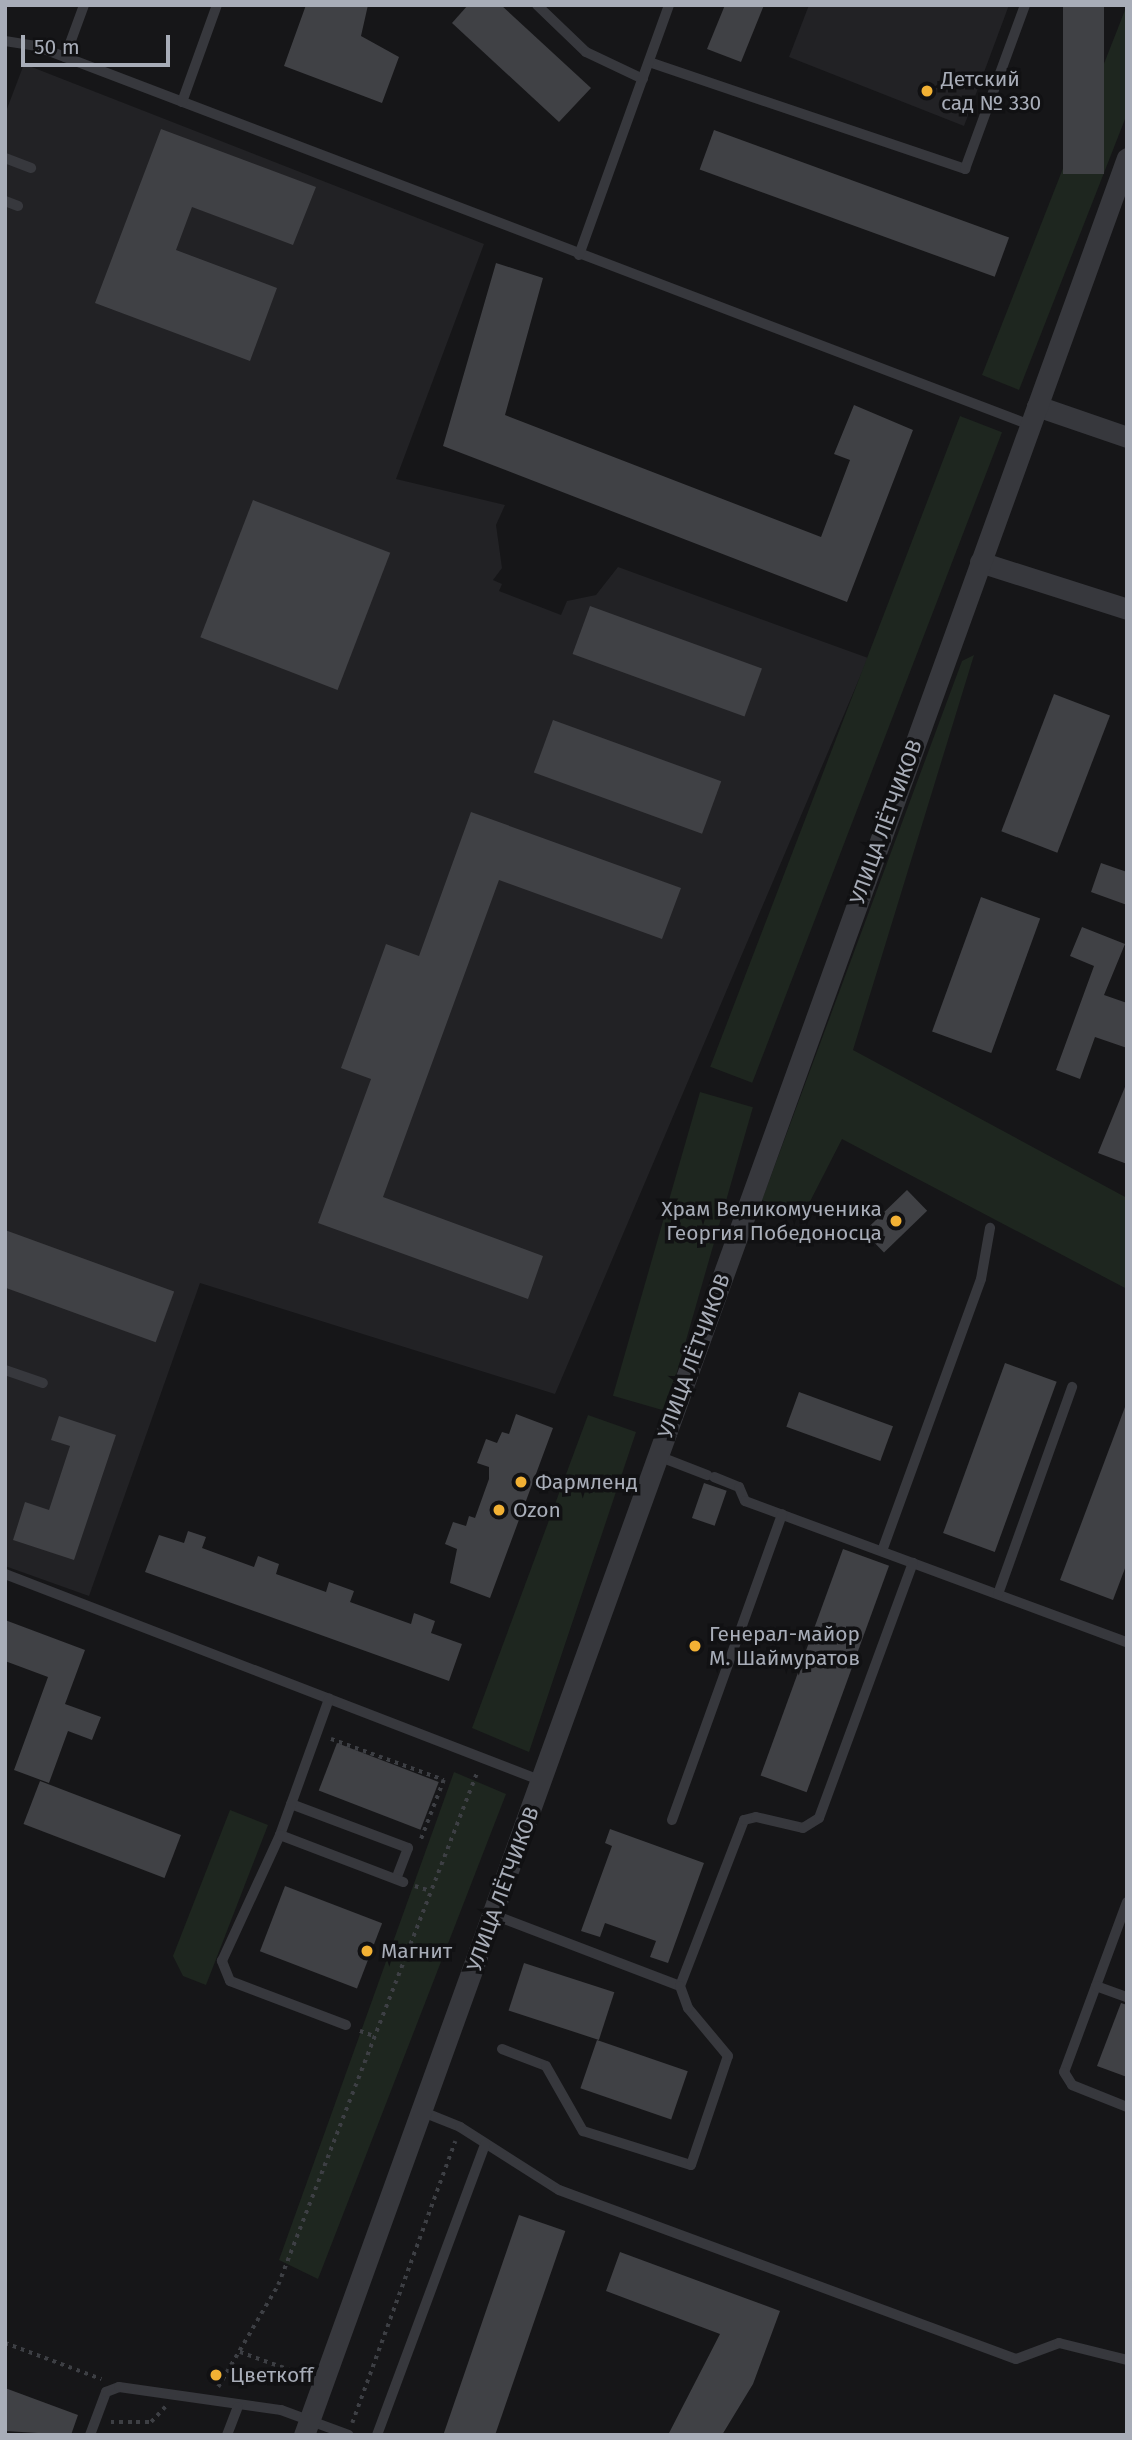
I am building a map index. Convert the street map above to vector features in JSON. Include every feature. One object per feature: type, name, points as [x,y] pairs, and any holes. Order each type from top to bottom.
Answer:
[{"type":"street","name":"УЛИЦА ЛЁТЧИКОВ","points":[[307,2428],[1127,158]]},
{"type":"street","points":[[1033,415],[1127,437]]},
{"type":"street","points":[[980,562],[1127,609]]},
{"type":"lane","points":[[65,57],[84,5]]},
{"type":"lane","points":[[182,103],[216,5]]},
{"type":"lane","points":[[537,5],[586,52],[643,79]]},
{"type":"lane","points":[[579,255],[669,5]]},
{"type":"lane","points":[[649,62],[965,169],[1025,5]]},
{"type":"lane","points":[[5,41],[65,57],[579,255],[1033,415]]},
{"type":"lane","points":[[5,158],[31,168]]},
{"type":"lane","points":[[5,201],[18,206]]},
{"type":"lane","points":[[882,1551],[981,1279],[990,1228]]},
{"type":"lane","points":[[5,1370],[43,1383]]},
{"type":"lane","points":[[998,1594],[1072,1387]]},
{"type":"lane","points":[[658,1456],[739,1487],[745,1501],[1127,1642]]},
{"type":"lane","points":[[672,1819],[782,1514]]},
{"type":"lane","points":[[502,2049],[546,2066],[583,2131],[691,2165],[728,2056],[688,2008],[680,1986],[744,1821],[756,1817],[803,1828],[819,1818],[913,1563]]},
{"type":"lane","points":[[5,1574],[542,1781]]},
{"type":"lane","points":[[329,1699],[280,1835],[222,1961],[222,1973],[346,2025]]},
{"type":"lane","points":[[280,1835],[400,1880],[408,1848],[291,1804]]},
{"type":"lane","points":[[1127,1902],[1066,2080],[1127,2106]]},
{"type":"lane","points":[[494,1916],[680,1986]]},
{"type":"lane","points":[[1096,1986],[1127,1997]]},
{"type":"lane","points":[[423,2112],[460,2127],[559,2190],[1016,2359],[1059,2343],[1127,2360]]},
{"type":"lane","points":[[377,2435],[485,2144]]},
{"type":"lane","points":[[90,2435],[94,2421],[111,2389],[171,2395],[238,2407],[307,2428],[349,2435]]},
{"type":"lane","points":[[227,2435],[238,2407]]},
{"type":"path","points":[[326,1749],[330,1738],[444,1780],[421,1842],[412,1839],[408,1848]]},
{"type":"path","points":[[209,2402],[278,2285],[482,1758]]},
{"type":"path","points":[[349,2435],[460,2127]]},
{"type":"path","points":[[5,2343],[96,2376],[111,2389]]},
{"type":"path","points":[[240,2352],[301,2374]]},
{"type":"path","points":[[94,2421],[151,2422],[171,2395]]},
{"type":"shaded area","name":"Детский сад № 330","points":[[809,5],[1009,5],[964,126],[789,57]]},
{"type":"shaded area","points":[[1127,5],[1127,114],[1019,390],[982,375]]},
{"type":"shaded area","points":[[24,64],[484,244],[396,479],[505,505],[496,525],[502,568],[493,580],[502,584],[499,591],[561,615],[567,601],[596,595],[618,567],[868,658],[555,1394],[200,1283],[89,1596],[5,1566],[5,114]]},
{"type":"shaded area","points":[[960,416],[1002,432],[752,1083],[710,1067]]},
{"type":"shaded area","points":[[974,655],[853,1050],[1127,1198],[1127,1289],[842,1139],[801,1219],[762,1200],[962,661]]},
{"type":"shaded area","points":[[700,1092],[753,1107],[666,1411],[613,1396]]},
{"type":"shaded area","points":[[588,1415],[636,1432],[529,1752],[472,1728]]},
{"type":"shaded area","points":[[454,1772],[506,1794],[318,2279],[279,2260]]},
{"type":"shaded area","points":[[230,1810],[268,1825],[206,1985],[183,1976],[173,1956]]},
{"type":"building","points":[[306,5],[368,5],[361,36],[399,57],[382,103],[284,66]]},
{"type":"building","points":[[468,5],[501,5],[591,88],[559,122],[452,23]]},
{"type":"building","points":[[725,5],[764,5],[741,62],[707,49]]},
{"type":"building","points":[[1063,5],[1104,5],[1104,174],[1063,174]]},
{"type":"building","points":[[161,129],[316,187],[293,245],[192,207],[176,250],[277,288],[250,361],[95,303]]},
{"type":"building","points":[[714,130],[1009,237],[995,277],[700,169]]},
{"type":"building","points":[[496,263],[543,278],[505,415],[821,537],[850,460],[834,454],[854,405],[913,430],[847,602],[443,446]]},
{"type":"building","points":[[253,500],[390,553],[338,690],[200,637]]},
{"type":"building","points":[[590,606],[762,669],[745,717],[573,654]]},
{"type":"building","points":[[1054,694],[1110,716],[1057,853],[1001,831]]},
{"type":"building","points":[[553,720],[721,781],[702,834],[534,773]]},
{"type":"building","points":[[471,812],[681,888],[662,939],[499,880],[383,1197],[543,1256],[528,1299],[318,1223],[371,1079],[341,1068],[386,944],[419,956]]},
{"type":"building","points":[[1101,863],[1127,872],[1127,905],[1091,892]]},
{"type":"building","points":[[981,897],[1040,919],[991,1053],[932,1031]]},
{"type":"building","points":[[1082,927],[1125,944],[1104,995],[1127,1003],[1127,1048],[1095,1037],[1080,1079],[1056,1070],[1094,966],[1070,956]]},
{"type":"building","points":[[1127,1082],[1127,1164],[1098,1153]]},
{"type":"building","name":"Храм Великомученика Георгия Победоносца","points":[[907,1190],[927,1211],[884,1253],[864,1232]]},
{"type":"building","points":[[5,1230],[174,1292],[156,1342],[5,1287]]},
{"type":"building","points":[[1005,1363],[1057,1382],[995,1552],[943,1533]]},
{"type":"building","points":[[799,1392],[893,1426],[880,1461],[786,1427]]},
{"type":"building","points":[[1125,1407],[1127,1563],[1113,1600],[1060,1580]]},
{"type":"building","points":[[516,1414],[553,1428],[490,1598],[450,1583],[457,1549],[445,1544],[453,1522],[466,1526],[469,1516],[475,1518],[489,1479],[489,1467],[477,1463],[486,1439],[497,1443],[502,1432],[509,1434]]},
{"type":"building","points":[[59,1416],[116,1435],[74,1560],[13,1540],[25,1502],[49,1510],[70,1446],[51,1440]]},
{"type":"building","points":[[704,1483],[727,1491],[715,1526],[692,1518]]},
{"type":"building","points":[[188,1531],[206,1537],[202,1548],[254,1567],[258,1556],[279,1564],[276,1574],[326,1592],[329,1582],[354,1591],[350,1602],[411,1624],[414,1613],[435,1621],[431,1633],[462,1644],[449,1681],[145,1572],[159,1535],[184,1543]]},
{"type":"building","points":[[843,1549],[889,1566],[807,1792],[761,1775]]},
{"type":"building","points":[[5,1620],[85,1650],[65,1704],[101,1717],[92,1740],[68,1731],[49,1783],[14,1770],[48,1677],[5,1661]]},
{"type":"building","points":[[337,1743],[439,1782],[420,1830],[319,1791]]},
{"type":"building","points":[[40,1781],[181,1835],[164,1878],[24,1824]]},
{"type":"building","points":[[610,1829],[704,1863],[668,1963],[650,1957],[656,1941],[605,1923],[600,1937],[581,1931],[612,1846],[605,1843]]},
{"type":"building","points":[[285,1886],[382,1923],[357,1989],[260,1951]]},
{"type":"building","points":[[524,1963],[614,1992],[599,2040],[509,2011]]},
{"type":"building","points":[[1121,2003],[1127,2005],[1127,2077],[1097,2066]]},
{"type":"building","points":[[597,2040],[688,2071],[671,2119],[580,2088]]},
{"type":"building","points":[[519,2215],[565,2231],[495,2435],[443,2435]]},
{"type":"building","points":[[620,2252],[780,2311],[753,2384],[722,2435],[668,2435],[720,2334],[606,2291]]},
{"type":"building","points":[[5,2388],[78,2415],[71,2435],[5,2431]]},
{"type":"place","name":"Детский сад № 330","points":[[927,91]]},
{"type":"place","name":"Храм Великомученика Георгия Победоносца","points":[[896,1221]]},
{"type":"place","name":"Фармленд","points":[[521,1482]]},
{"type":"place","name":"Ozon","points":[[499,1510]]},
{"type":"place","name":"Генерал-майор М. Шаймуратов","points":[[695,1646]]},
{"type":"place","name":"Магнит","points":[[367,1951]]},
{"type":"place","name":"Цветкoff","points":[[216,2375]]}]
